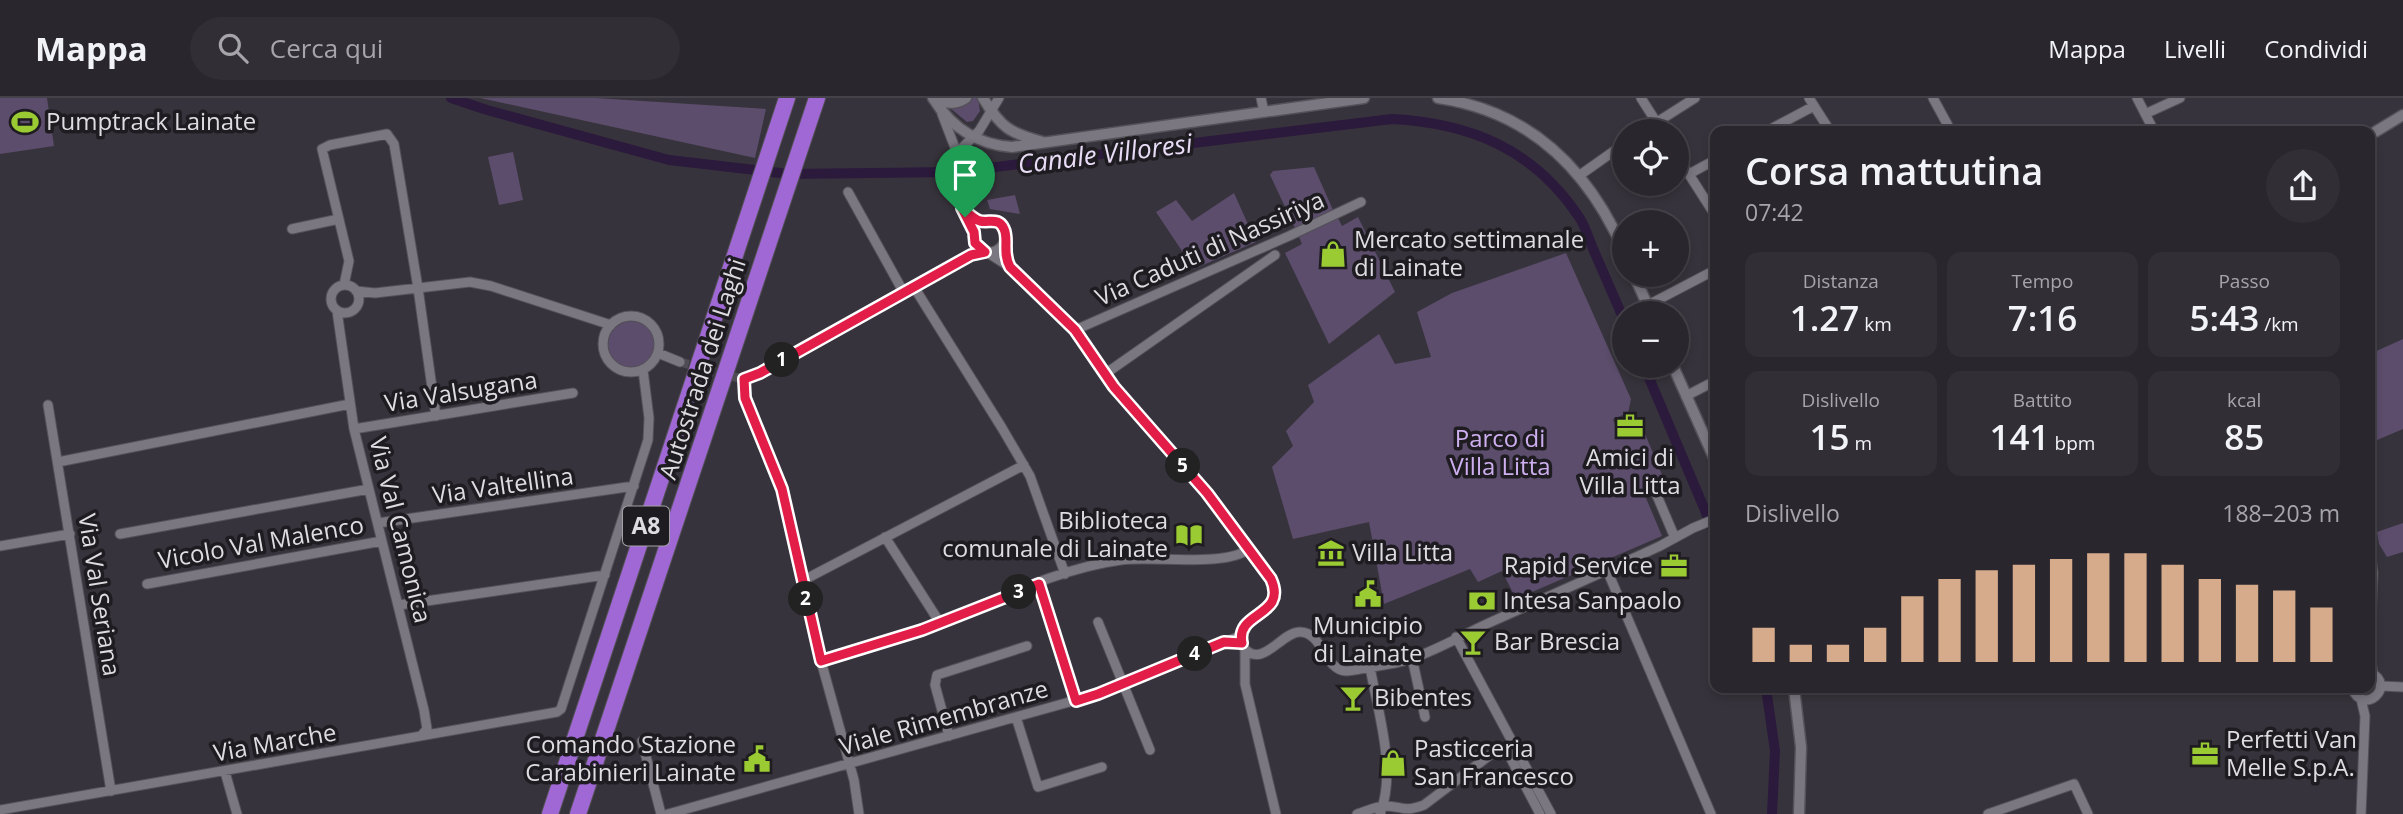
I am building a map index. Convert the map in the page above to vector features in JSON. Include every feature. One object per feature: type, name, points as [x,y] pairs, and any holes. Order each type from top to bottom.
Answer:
[{"type":"highway","name":"Autostrada dei Laghi","points":[[578,814],[817,98]]},
{"type":"highway","name":"Autostrada dei Laghi","points":[[550,814],[786,102]]},
{"type":"street","points":[[934,98],[948,103],[966,98]]},
{"type":"street","points":[[934,98],[957,153],[961,203],[974,232],[975,243],[1010,267],[1075,330],[1135,414],[1207,493],[1271,579],[1275,596],[1270,606],[1245,625],[1242,643],[1245,684],[1276,814]]},
{"type":"street","points":[[983,98],[1002,126],[1011,133],[1049,143]]},
{"type":"street","points":[[957,153],[982,126],[999,98]]},
{"type":"street","points":[[1261,98],[1264,112]]},
{"type":"street","points":[[942,112],[973,137],[999,146],[1026,147],[1364,98]]},
{"type":"street","points":[[1442,98],[1505,117],[1550,146],[1580,175],[1605,209],[1612,224]]},
{"type":"street","points":[[1641,98],[1654,119]]},
{"type":"street","points":[[1661,119],[1695,98]]},
{"type":"street","points":[[1933,98],[1948,126]]},
{"type":"street","points":[[2137,98],[2151,126]]},
{"type":"street","points":[[2145,114],[2180,98]]},
{"type":"street","points":[[1774,126],[1812,100],[1827,126]]},
{"type":"street","points":[[2375,132],[2403,115]]},
{"type":"street","points":[[436,416],[418,288],[394,144],[387,134],[322,149],[349,258],[349,271],[353,291],[354,310],[342,312],[331,304],[331,295],[336,288],[353,291],[375,293],[418,288],[460,282],[476,283],[593,320],[608,329]]},
{"type":"street","points":[[1580,175],[1612,152]]},
{"type":"street","points":[[1710,163],[1689,174],[1710,207]]},
{"type":"street","points":[[848,192],[904,293]]},
{"type":"street","name":"Via Caduti di Nassiriya","points":[[1075,330],[1361,202]]},
{"type":"street","points":[[961,203],[982,221],[993,220],[1002,226],[1006,235],[1004,244],[1010,267]]},
{"type":"street","points":[[292,229],[339,219]]},
{"type":"street","points":[[974,232],[982,221]]},
{"type":"street","points":[[859,814],[782,489],[745,398],[743,379],[760,373],[971,255],[997,251],[1004,244]]},
{"type":"street","points":[[1105,374],[1275,255]]},
{"type":"street","points":[[1663,301],[1710,273]]},
{"type":"street","points":[[914,287],[1024,465],[1040,499],[1065,574]]},
{"type":"street","name":"Via Val Camonica","points":[[342,312],[341,329],[354,429],[426,724],[426,732],[420,737]]},
{"type":"street","points":[[625,317],[642,318],[654,329],[659,345],[658,353],[643,370],[628,372],[615,367],[609,362],[604,348],[608,329],[625,317]]},
{"type":"street","points":[[658,353],[680,362]]},
{"type":"street","points":[[398,605],[605,575],[648,440],[649,418],[643,370]]},
{"type":"street","points":[[1678,378],[1710,449]]},
{"type":"street","points":[[1686,396],[1710,384]]},
{"type":"street","name":"Via Valsugana","points":[[354,429],[573,393]]},
{"type":"street","points":[[58,463],[350,404]]},
{"type":"street","name":"Via Val Seriana","points":[[48,405],[111,791]]},
{"type":"street","points":[[802,581],[1024,465]]},
{"type":"street","name":"Via Valtellina","points":[[378,523],[634,486]]},
{"type":"street","points":[[120,534],[369,489]]},
{"type":"street","points":[[1655,491],[1675,538]]},
{"type":"street","points":[[1242,643],[1253,653],[1261,654],[1292,634],[1302,632],[1313,637],[1338,668],[1345,671],[1412,658],[1710,521]]},
{"type":"street","points":[[0,546],[70,534]]},
{"type":"street","points":[[885,537],[940,623]]},
{"type":"street","name":"Vicolo Val Malenco","points":[[147,584],[382,541]]},
{"type":"street","points":[[821,661],[940,623],[1065,574],[1123,560],[1197,560],[1242,554],[1248,549]]},
{"type":"street","points":[[1607,570],[1711,814]]},
{"type":"street","name":"Via Marche","points":[[0,810],[557,712],[561,709],[605,575]]},
{"type":"street","points":[[1039,584],[1076,701]]},
{"type":"street","points":[[1098,622],[1150,750]]},
{"type":"street","points":[[1456,637],[1508,737],[1540,814]]},
{"type":"street","name":"Viale Rimembranze","points":[[668,814],[1076,701],[1224,642],[1242,643]]},
{"type":"street","points":[[949,736],[934,681],[937,675],[1027,646]]},
{"type":"street","points":[[1412,658],[1425,717]]},
{"type":"street","points":[[1370,667],[1385,757],[1382,810]]},
{"type":"street","points":[[2365,716],[2381,686],[2375,675]]},
{"type":"street","points":[[2381,686],[2403,687]]},
{"type":"street","points":[[1795,693],[1801,747],[1799,814]]},
{"type":"street","points":[[2354,693],[2361,699],[2372,699]]},
{"type":"street","points":[[2361,699],[2365,716],[2361,814]]},
{"type":"street","points":[[1016,717],[1038,787],[1102,767]]},
{"type":"street","points":[[642,741],[661,814]]},
{"type":"street","points":[[1357,814],[1413,809],[1424,805],[1494,752],[1502,751],[1513,754],[1551,814]]},
{"type":"street","points":[[225,772],[237,814]]},
{"type":"street","points":[[1988,814],[2074,784],[2088,814]]},
{"type":"green space","name":"Pumptrack Lainate","points":[[0,98],[47,98],[54,146],[0,154]]},
{"type":"green space","points":[[480,98],[596,98],[766,109],[755,158]]},
{"type":"green space","points":[[978,98],[980,111],[973,121],[967,122],[950,108]]},
{"type":"green space","points":[[513,152],[523,200],[499,205],[488,157]]},
{"type":"green space","points":[[1314,167],[1333,210],[1295,228],[1270,175],[1273,171]]},
{"type":"green space","points":[[1234,193],[1256,242],[1194,269],[1156,212],[1176,200],[1192,221]]},
{"type":"green space","points":[[1015,195],[1020,214],[990,209],[987,200]]},
{"type":"green space","points":[[1358,217],[1395,292],[1329,344],[1285,253],[1302,244],[1299,237],[1338,218],[1342,226]]},
{"type":"green space","name":"Parco di Villa Litta","points":[[1566,253],[1612,356],[1612,378],[1622,378],[1631,399],[1628,413],[1613,419],[1620,439],[1638,434],[1638,431],[1643,429],[1665,482],[1643,491],[1662,536],[1516,599],[1502,571],[1478,582],[1470,569],[1384,604],[1369,522],[1293,539],[1272,467],[1293,446],[1286,431],[1314,402],[1308,385],[1379,334],[1395,364],[1431,357],[1417,312],[1452,293]]},
{"type":"green space","points":[[632,321],[649,328],[656,345],[649,362],[632,369],[615,362],[608,345],[615,328]]},
{"type":"green space","points":[[2403,339],[2403,429],[2375,441],[2375,352]]},
{"type":"green space","points":[[2403,523],[2403,552],[2387,557],[2379,544],[2377,532]]},
{"type":"waterway","name":"Canale Villoresi","points":[[451,98],[669,160],[789,174],[954,172],[1392,119],[1448,126],[1498,144],[1521,157],[1561,193],[1584,225],[1616,301]]},
{"type":"waterway","name":"Canale Villoresi","points":[[1649,378],[1710,522]]},
{"type":"waterway","name":"Canale Villoresi","points":[[1767,693],[1775,751],[1772,814]]},
{"type":"tunnel","points":[[680,362],[742,379]]},
{"type":"place","name":"Pumptrack Lainate","points":[[25,122]]},
{"type":"place","name":"Mercato settimanale di Lainate","points":[[1333,254]]},
{"type":"place","name":"Amici di Villa Litta","points":[[1630,426]]},
{"type":"place","name":"Biblioteca comunale di Lainate","points":[[1189,535]]},
{"type":"place","name":"Villa Litta","points":[[1331,553]]},
{"type":"place","name":"Rapid Service","points":[[1674,566]]},
{"type":"place","name":"Municipio di Lainate","points":[[1368,594]]},
{"type":"place","name":"Intesa Sanpaolo","points":[[1482,601]]},
{"type":"place","name":"Bar Brescia","points":[[1473,642]]},
{"type":"place","name":"Bibentes","points":[[1353,698]]},
{"type":"place","name":"Perfetti Van Melle S.p.A.","points":[[2205,754]]},
{"type":"place","name":"Comando Stazione Carabinieri Lainate","points":[[757,759]]},
{"type":"place","name":"Pasticceria San Francesco","points":[[1393,763]]},
{"type":"route","points":[[962,208],[978,220],[993,220],[1002,226],[1006,235],[1004,244],[1010,267],[1075,330],[1135,414],[1196,479],[1271,579],[1275,592],[1273,602],[1245,625],[1240,636],[1242,643],[1224,642],[1076,701],[1039,584],[922,630],[821,661],[782,489],[745,398],[744,379],[760,373],[971,255],[985,252],[975,243],[974,232],[965,217],[962,208]]}]
